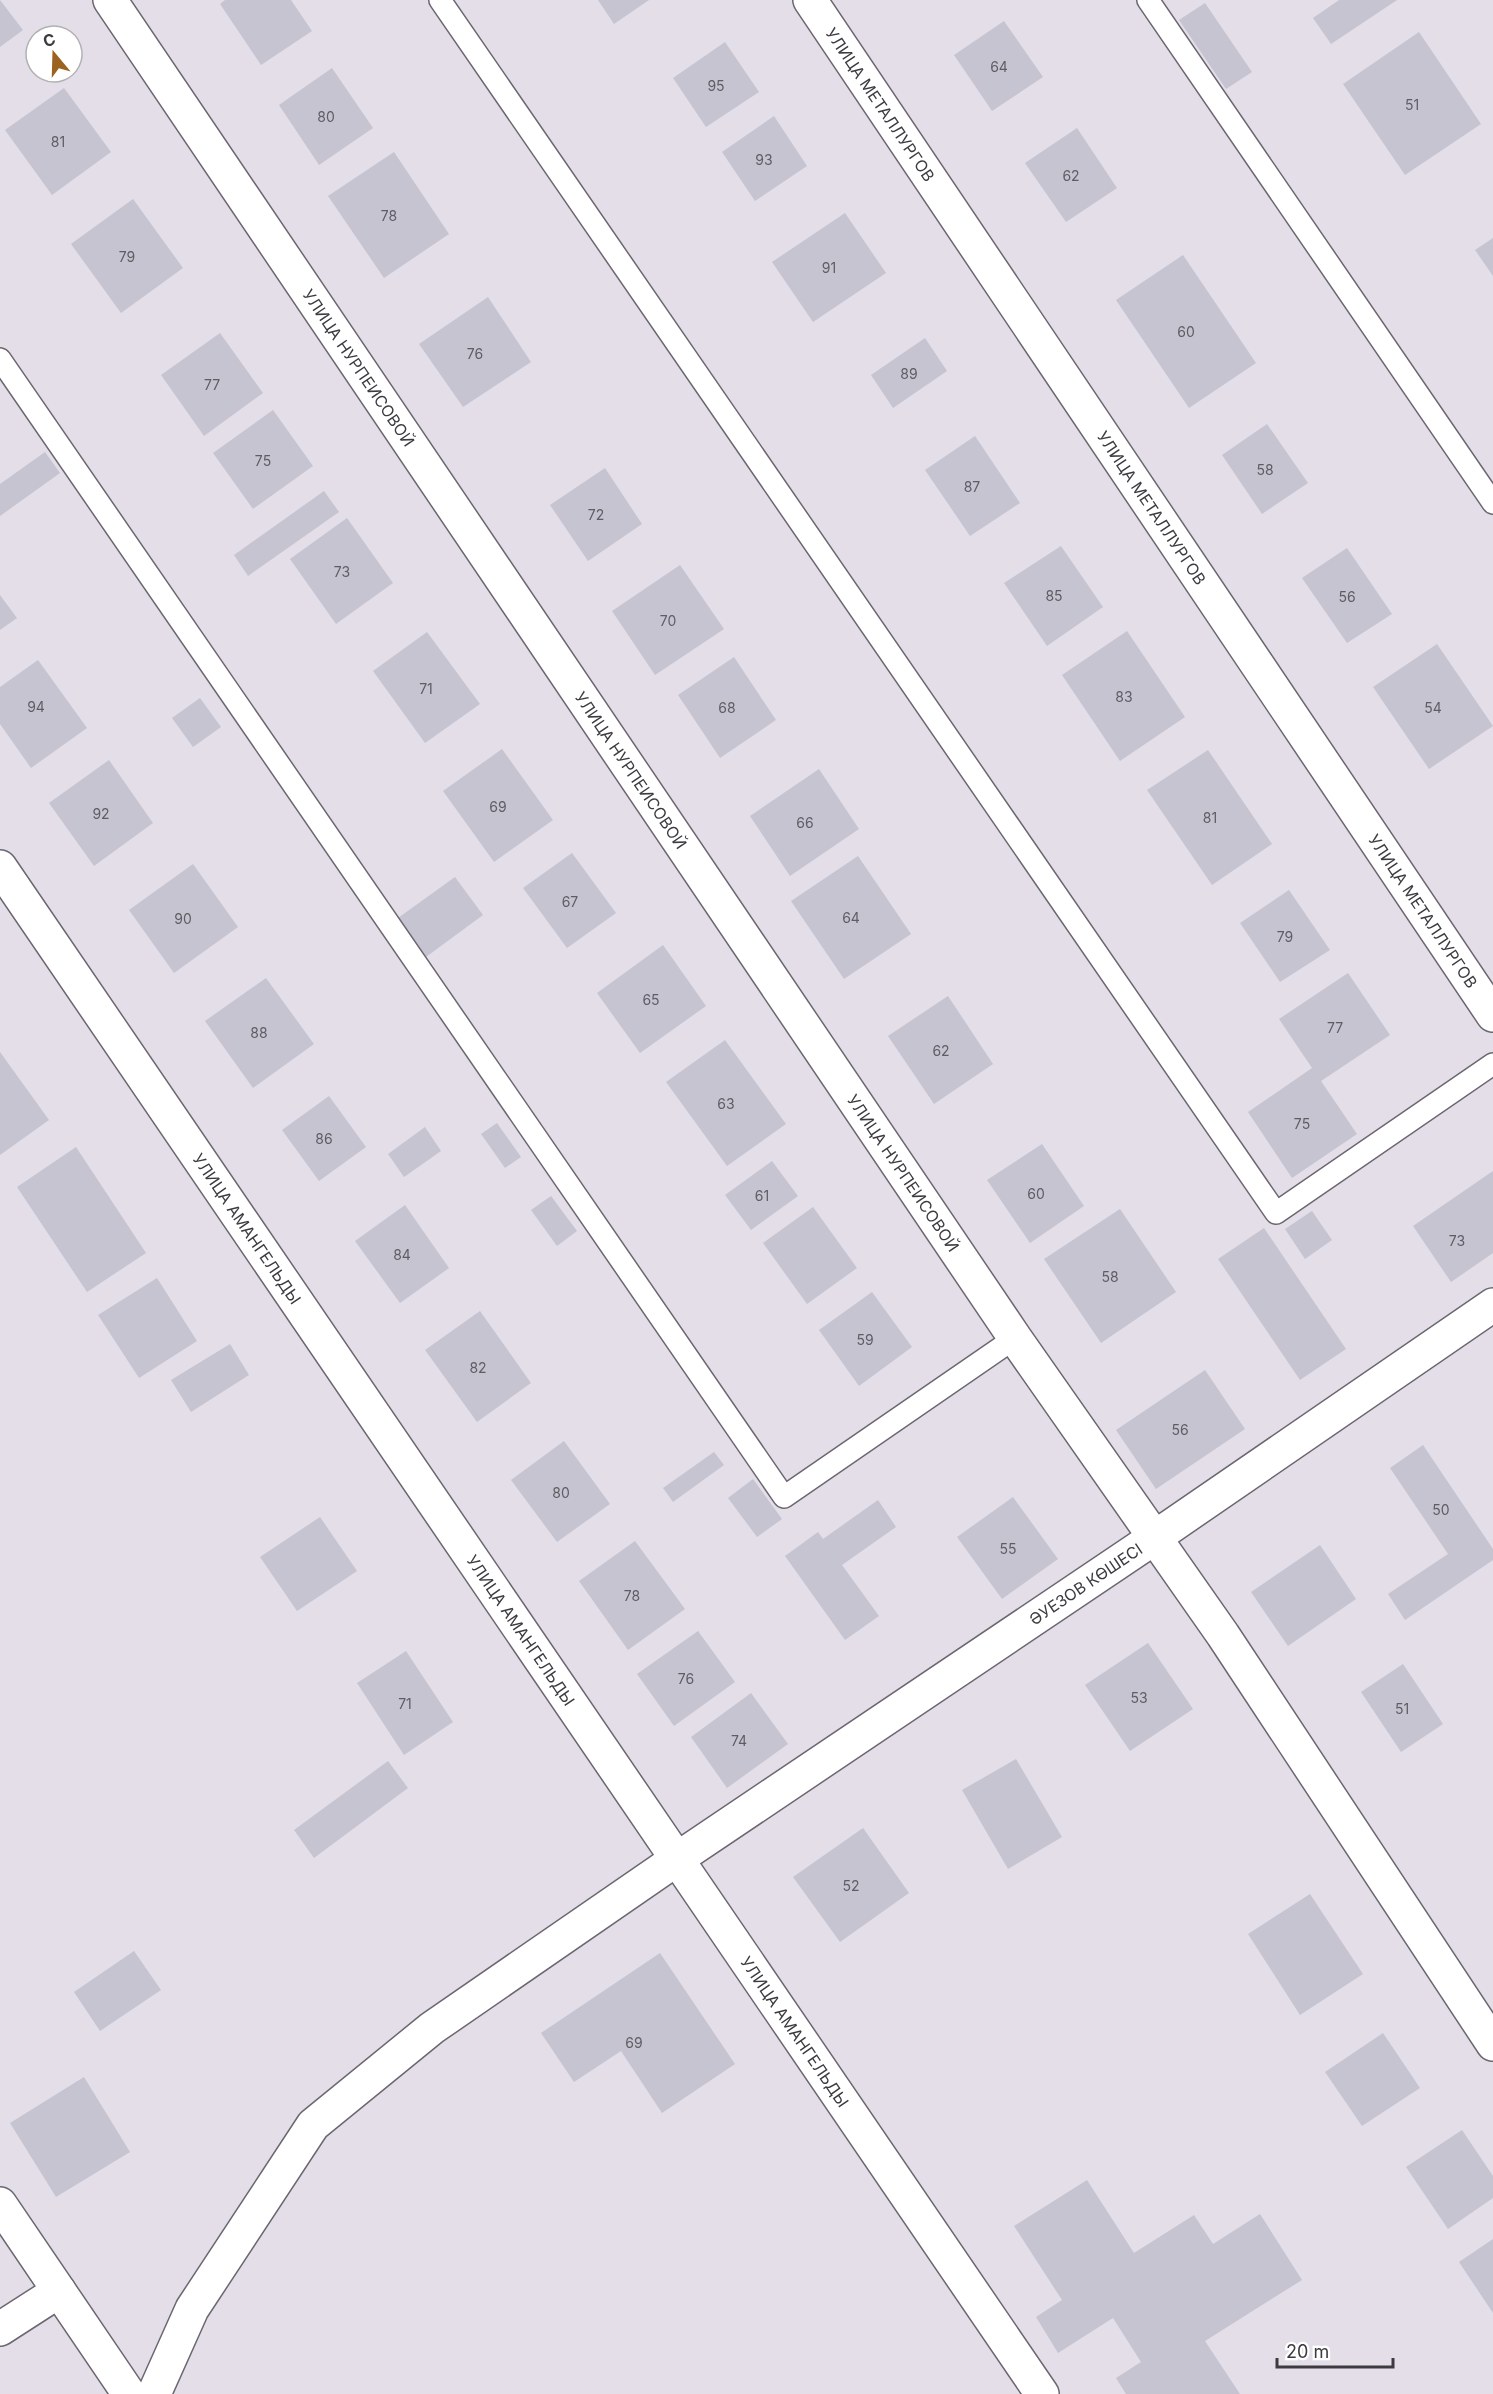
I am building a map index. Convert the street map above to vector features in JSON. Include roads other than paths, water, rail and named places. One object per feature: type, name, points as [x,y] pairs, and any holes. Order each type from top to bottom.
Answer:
[{"type":"street","name":"УЛИЦА НУРПЕИСОВОЙ","points":[[110,0],[1015,1338],[1223,1635],[1493,2044]]},
{"type":"street","name":"УЛИЦА МЕТАЛЛУРГОВ","points":[[810,0],[1493,1016]]},
{"type":"street","name":"УЛИЦА АМАНГЕЛЬДЫ","points":[[0,867],[1042,2394]]},
{"type":"street","name":"ӘУЕЗОВ КӨШЕСІ","points":[[153,2394],[192,2308],[313,2125],[432,2028],[1493,1305]]},
{"type":"street","points":[[0,2204],[129,2394]]},
{"type":"street","points":[[0,2329],[59,2291]]},
{"type":"lane","points":[[440,0],[1276,1213],[1493,1064]]},
{"type":"lane","points":[[1148,0],[1493,503]]},
{"type":"lane","points":[[0,359],[784,1497],[1015,1338]]}]
